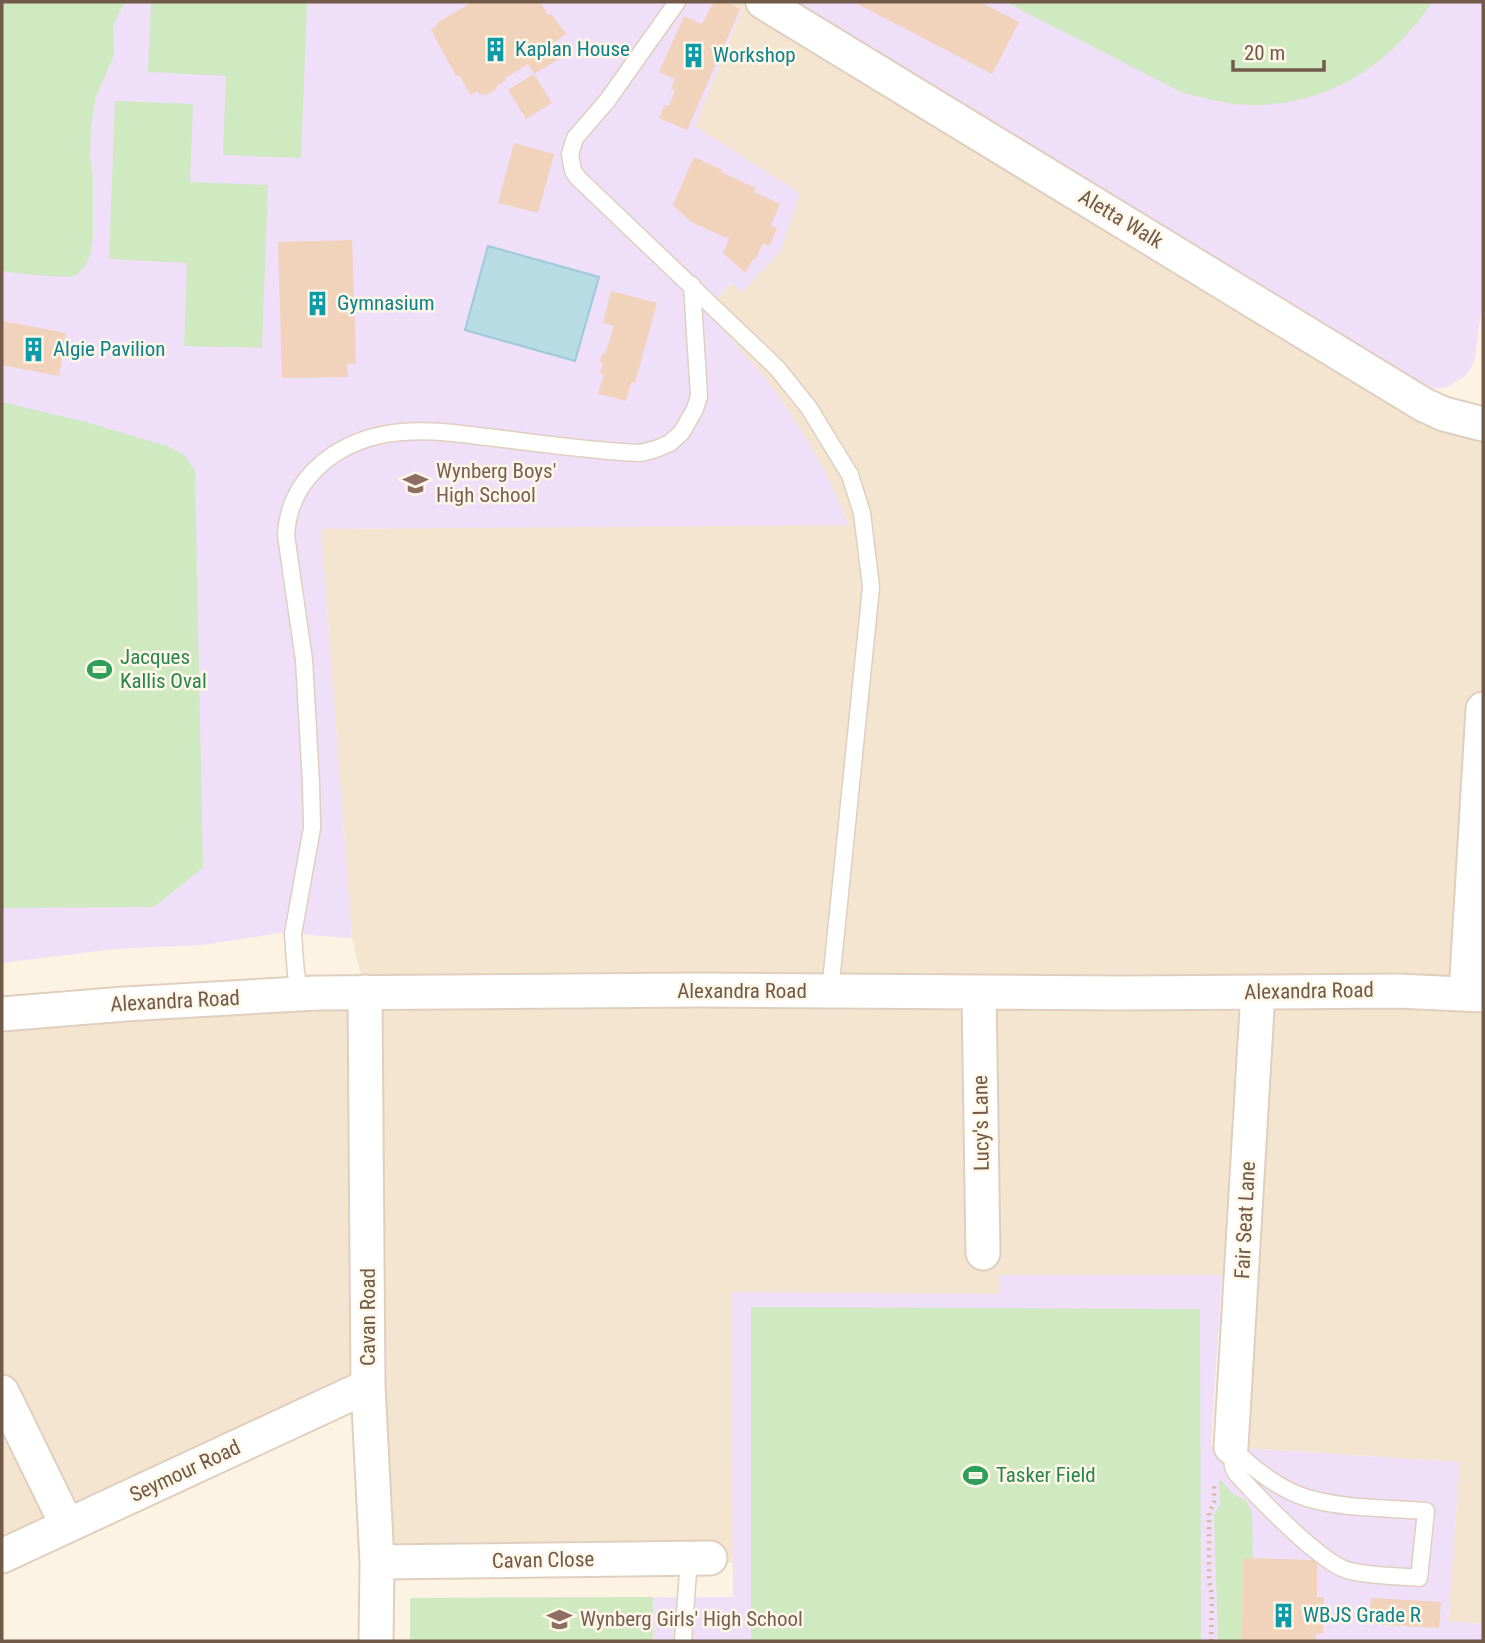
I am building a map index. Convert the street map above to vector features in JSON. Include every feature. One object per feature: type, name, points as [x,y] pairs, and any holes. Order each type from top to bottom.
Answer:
[{"type":"street","name":"Aletta Walk","points":[[763,2],[1424,404],[1444,414],[1483,424]]},
{"type":"street","points":[[1475,994],[1483,709]]},
{"type":"street","name":"Alexandra Road","points":[[2,1014],[125,1004],[365,992],[1398,990],[1475,994]]},
{"type":"street","name":"Cavan Road","points":[[365,992],[368,1387],[377,1562],[376,1641]]},
{"type":"street","name":"Lucy's Lane","points":[[979,992],[983,1253]]},
{"type":"street","name":"Fair Seat Lane","points":[[1231,1447],[1258,992]]},
{"type":"street","name":"Seymour Road","points":[[2,1556],[368,1387]]},
{"type":"street","points":[[2,1392],[67,1525]]},
{"type":"street","name":"Cavan Close","points":[[377,1562],[699,1558]]},
{"type":"lane","points":[[677,2],[607,101],[575,138],[570,154],[573,171],[578,178],[776,368],[809,408],[850,475],[862,513],[871,587],[830,992]]},
{"type":"lane","points":[[301,994],[296,974],[293,934],[312,828],[304,660],[286,535],[287,520],[298,490],[319,465],[350,445],[388,434],[455,433],[633,453],[656,449],[670,443],[690,421],[699,396],[692,285]]},
{"type":"lane","points":[[1231,1447],[1269,1479],[1307,1498],[1339,1504],[1426,1511],[1419,1578],[1348,1571],[1334,1564],[1269,1509],[1236,1473],[1231,1447]]},
{"type":"lane","points":[[684,1641],[699,1558]]},
{"type":"path","points":[[1211,1641],[1209,1513],[1214,1502],[1214,1478]]},
{"type":"shaded area","name":"Wynberg Boys' High School","points":[[106,2],[728,2],[742,10],[695,126],[800,193],[781,251],[742,292],[731,283],[706,311],[765,377],[788,409],[824,469],[849,525],[321,529],[352,938],[279,933],[203,945],[115,949],[2,963],[2,234]]},
{"type":"shaded area","points":[[728,2],[763,2],[1483,424],[1483,1624],[1448,1621],[1460,1462],[1231,1447],[1241,1276],[1000,1275],[1000,1294],[731,1293],[733,1563],[377,1562],[368,1387],[2,1556],[2,1014],[365,992],[352,938],[321,529],[849,524],[824,469],[788,409],[765,377],[706,311],[732,283],[742,292],[695,126],[742,10]]},
{"type":"shaded area","points":[[797,2],[1483,2],[1483,298],[1475,358],[1471,368],[1465,376],[1448,387],[1429,389]]},
{"type":"shaded area","name":"Tasker Field","points":[[999,1275],[1222,1275],[1211,1446],[1460,1462],[1448,1621],[1483,1624],[1483,1641],[410,1641],[410,1598],[733,1597],[731,1292],[999,1294]]},
{"type":"green space","points":[[2,2],[125,2],[113,25],[114,55],[96,97],[90,158],[93,177],[93,237],[86,265],[76,276],[2,271]]},
{"type":"green space","points":[[151,2],[307,2],[301,158],[223,155],[226,76],[148,72]]},
{"type":"green space","points":[[1006,2],[1432,2],[1396,45],[1376,63],[1353,78],[1303,99],[1247,105],[1183,93]]},
{"type":"green space","points":[[115,101],[193,104],[190,182],[268,185],[262,348],[184,346],[187,263],[109,259]]},
{"type":"green space","name":"Jacques Kallis Oval","points":[[2,402],[86,422],[170,447],[185,456],[195,471],[203,868],[154,907],[2,908]]},
{"type":"green space","name":"Tasker Field","points":[[751,1307],[1200,1309],[1201,1641],[751,1641]]},
{"type":"green space","points":[[1220,1479],[1231,1492],[1247,1502],[1252,1513],[1253,1558],[1243,1559],[1242,1641],[1218,1641],[1214,1514],[1220,1505]]},
{"type":"green space","name":"Wynberg Girls' High School","points":[[653,1597],[653,1641],[410,1641],[410,1598]]},
{"type":"water","points":[[488,246],[599,277],[575,361],[465,330]]},
{"type":"building","name":"Kaplan House","points":[[472,2],[540,2],[566,34],[547,48],[548,50],[552,47],[559,59],[534,74],[528,64],[505,78],[506,80],[485,96],[478,91],[471,95],[459,75],[456,76],[431,30],[437,23]]},
{"type":"building","name":"Workshop","points":[[714,2],[727,2],[740,9],[687,130],[659,118],[665,105],[669,106],[675,91],[671,89],[675,79],[659,72],[684,16],[702,24]]},
{"type":"building","points":[[854,2],[980,2],[1019,22],[992,74]]},
{"type":"building","points":[[534,74],[552,103],[526,119],[508,90]]},
{"type":"building","points":[[514,143],[554,154],[538,213],[498,203]]},
{"type":"building","points":[[694,157],[756,188],[754,192],[780,204],[771,225],[777,229],[769,246],[763,243],[745,273],[723,253],[729,239],[691,222],[673,205]]},
{"type":"building","name":"Gymnasium","points":[[352,240],[356,364],[347,364],[348,377],[282,378],[278,242]]},
{"type":"building","points":[[611,291],[657,303],[635,383],[631,382],[626,401],[598,394],[604,374],[600,373],[602,353],[605,354],[614,326],[603,323]]},
{"type":"building","name":"Algie Pavilion","points":[[2,321],[66,333],[59,376],[2,365]]},
{"type":"building","name":"WBJS Grade R","points":[[1243,1558],[1317,1560],[1317,1597],[1324,1597],[1323,1633],[1316,1634],[1316,1641],[1242,1641]]},
{"type":"building","points":[[1371,1598],[1441,1602],[1439,1628],[1369,1624]]},
{"type":"place","name":"Kaplan House","points":[[495,49]]},
{"type":"place","name":"Workshop","points":[[693,55]]},
{"type":"place","name":"Gymnasium","points":[[317,303]]},
{"type":"place","name":"Algie Pavilion","points":[[33,349]]},
{"type":"place","name":"Wynberg Boys' High School","points":[[416,483]]},
{"type":"place","name":"Jacques Kallis Oval","points":[[100,669]]},
{"type":"place","name":"Tasker Field","points":[[976,1475]]},
{"type":"place","name":"WBJS Grade R","points":[[1283,1615]]},
{"type":"place","name":"Wynberg Girls' High School","points":[[560,1619]]}]
